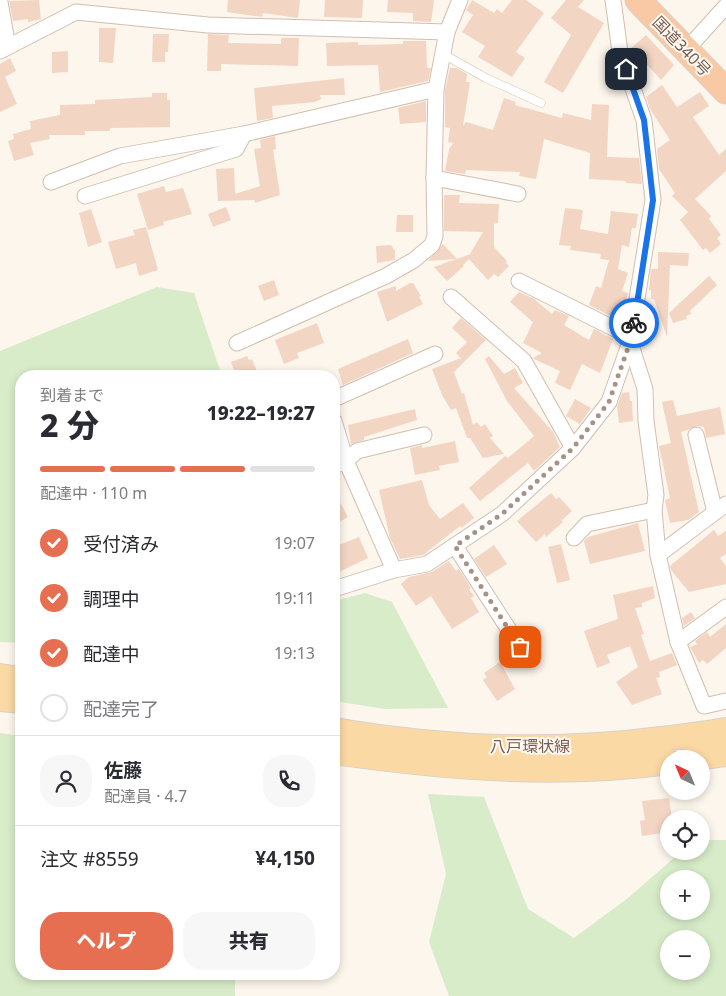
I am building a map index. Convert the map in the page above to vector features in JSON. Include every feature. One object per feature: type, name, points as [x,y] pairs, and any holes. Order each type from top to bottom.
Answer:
[{"type":"highway","name":"国道340号","points":[[638,0],[726,92]]},
{"type":"main road","points":[[0,676],[15,678]]},
{"type":"main road","points":[[0,699],[15,700]]},
{"type":"main road","name":"八戸環状線","points":[[340,731],[430,744],[537,748],[624,744],[726,730]]},
{"type":"main road","name":"八戸環状線","points":[[340,753],[407,762],[476,768],[554,770],[660,763]]},
{"type":"main road","points":[[710,756],[726,754]]},
{"type":"street","points":[[237,343],[386,276],[414,260],[432,244],[435,236],[436,89],[447,32],[460,0]]},
{"type":"street","points":[[340,587],[394,570],[427,564],[502,514],[573,448],[609,402],[631,340],[653,200],[644,120],[620,52],[613,0]]},
{"type":"street","points":[[0,2],[4,49],[70,7],[76,12],[208,25],[447,32]]},
{"type":"street","points":[[686,50],[726,6]]},
{"type":"street","points":[[51,182],[120,156],[244,134],[436,89]]},
{"type":"street","points":[[85,196],[236,149],[244,134]]},
{"type":"street","points":[[434,178],[518,194]]},
{"type":"street","points":[[519,281],[631,340],[645,389],[646,421],[656,495],[654,510],[658,555],[678,642],[704,706],[726,701]]},
{"type":"street","points":[[451,297],[524,362],[573,448]]},
{"type":"street","points":[[340,395],[435,354]]},
{"type":"street","points":[[394,570],[340,463],[356,452],[424,435]]},
{"type":"street","points":[[658,555],[721,508],[696,436]]},
{"type":"street","points":[[574,538],[587,524],[654,510]]},
{"type":"street","points":[[455,546],[520,647]]},
{"type":"street","points":[[678,642],[726,608]]},
{"type":"lane","points":[[443,54],[495,83],[541,102]]},
{"type":"green space","points":[[157,287],[194,293],[220,370],[15,370],[15,643],[0,642],[0,351]]},
{"type":"green space","points":[[365,593],[392,602],[448,708],[385,709],[340,702],[340,599]]},
{"type":"green space","points":[[0,733],[15,735],[15,980],[235,980],[235,996],[0,996]]},
{"type":"green space","points":[[428,794],[484,797],[528,909],[574,938],[628,898],[660,870],[660,920],[710,920],[710,870],[660,870],[672,860],[710,860],[710,840],[726,840],[726,996],[449,996],[429,942],[446,874]]},
{"type":"building","points":[[39,0],[41,19],[28,22],[28,19],[13,21],[9,1]]},
{"type":"building","points":[[228,0],[300,0],[298,18],[263,13],[262,17],[227,12]]},
{"type":"building","points":[[325,0],[363,0],[362,18],[324,17]]},
{"type":"building","points":[[388,0],[434,0],[431,22],[413,21],[413,13],[387,12]]},
{"type":"building","points":[[472,0],[494,13],[497,9],[502,13],[512,0],[526,0],[544,13],[516,52],[525,58],[512,77],[478,57],[485,46],[462,32],[473,15],[466,10]]},
{"type":"building","points":[[566,0],[584,0],[578,7],[604,23],[563,93],[544,82],[571,35],[551,18]]},
{"type":"building","points":[[99,28],[116,28],[113,63],[99,62]]},
{"type":"building","points":[[153,34],[169,34],[168,52],[165,52],[165,62],[152,62]]},
{"type":"building","points":[[208,34],[229,35],[228,43],[281,44],[281,38],[299,38],[298,66],[221,64],[221,71],[207,71]]},
{"type":"building","points":[[646,35],[674,65],[661,80],[643,60],[640,63],[629,50]]},
{"type":"building","points":[[403,41],[426,41],[427,68],[431,68],[428,81],[380,92],[378,65],[327,66],[326,43],[358,42],[358,45],[403,44]]},
{"type":"building","points":[[68,51],[68,72],[52,73],[52,52]]},
{"type":"building","points":[[10,58],[16,71],[5,77],[17,104],[0,112],[0,64]]},
{"type":"building","points":[[450,68],[457,68],[467,74],[466,82],[470,82],[463,126],[466,122],[493,130],[504,98],[516,102],[515,105],[562,118],[563,113],[591,120],[592,104],[609,105],[607,157],[639,158],[642,184],[589,179],[590,153],[544,139],[536,179],[519,176],[520,172],[466,170],[465,174],[445,171],[449,149],[453,143],[448,142],[450,128],[445,127],[445,90]]},
{"type":"building","points":[[344,78],[345,95],[320,95],[321,99],[315,102],[272,106],[273,118],[257,121],[254,88]]},
{"type":"building","points":[[662,85],[677,107],[700,92],[709,106],[693,117],[719,155],[726,149],[726,171],[695,199],[711,216],[709,219],[721,235],[717,238],[721,244],[710,253],[706,248],[703,250],[680,220],[688,212],[672,196],[675,193],[659,169],[657,149],[670,140],[650,109],[646,97]]},
{"type":"building","points":[[152,93],[167,93],[167,100],[170,100],[170,127],[110,128],[110,131],[85,131],[85,135],[49,135],[50,139],[30,143],[34,155],[14,161],[8,141],[14,139],[13,134],[31,129],[30,121],[60,115],[60,105],[95,104],[95,100],[152,97]]},
{"type":"building","points":[[426,101],[426,122],[400,124],[398,108]]},
{"type":"building","points":[[275,136],[276,149],[273,150],[280,195],[255,203],[254,200],[218,201],[216,169],[234,168],[235,194],[260,186],[254,149],[261,148],[260,140]]},
{"type":"building","points":[[164,186],[166,192],[183,188],[192,214],[163,222],[164,225],[148,230],[137,194]]},
{"type":"building","points":[[444,195],[460,195],[459,203],[499,204],[498,223],[494,224],[494,247],[507,261],[506,263],[509,266],[498,277],[494,274],[488,280],[469,259],[447,281],[434,267],[456,259],[428,261],[443,244],[457,259],[470,254],[483,232],[444,231]]},
{"type":"building","points":[[226,207],[231,220],[213,227],[208,214]]},
{"type":"building","points":[[565,208],[583,210],[580,229],[608,234],[611,211],[638,214],[636,228],[632,228],[629,247],[622,245],[618,269],[628,273],[622,291],[628,293],[620,321],[589,305],[596,286],[601,288],[609,260],[600,259],[601,254],[570,250],[571,246],[559,245]]},
{"type":"building","points":[[91,209],[102,242],[88,247],[79,213]]},
{"type":"building","points":[[397,215],[413,215],[413,232],[396,232]]},
{"type":"building","points":[[146,227],[158,270],[139,276],[136,263],[116,269],[108,242],[135,235],[133,230]]},
{"type":"building","points":[[391,245],[395,251],[395,260],[377,263],[376,246]]},
{"type":"building","points":[[658,252],[689,253],[688,266],[670,265],[667,337],[654,299],[651,299],[651,290],[649,290],[651,269],[658,269]]},
{"type":"building","points":[[709,276],[717,285],[690,311],[691,314],[686,316],[687,319],[673,323],[669,313]]},
{"type":"building","points":[[274,280],[279,295],[264,301],[258,286]]},
{"type":"building","points":[[413,283],[421,296],[419,297],[423,304],[387,322],[377,292],[396,286],[396,291]]},
{"type":"building","points":[[519,292],[534,299],[552,314],[555,310],[569,316],[564,325],[589,340],[594,329],[613,339],[600,373],[582,364],[570,390],[555,383],[560,371],[534,359],[542,353],[523,343],[533,322],[510,302]]},
{"type":"building","points":[[461,318],[486,340],[454,372],[462,394],[464,393],[473,425],[477,422],[481,427],[485,424],[493,436],[490,438],[504,454],[483,458],[470,438],[467,438],[456,408],[451,410],[442,395],[432,369],[461,358],[456,353],[467,342],[452,328]]},
{"type":"building","points":[[317,323],[324,343],[297,353],[299,358],[284,364],[275,340]]},
{"type":"building","points":[[408,339],[413,353],[343,385],[340,370],[338,369]]},
{"type":"building","points":[[247,356],[249,360],[252,359],[257,370],[234,370],[231,362]]},
{"type":"building","points":[[489,356],[504,374],[515,368],[523,383],[514,388],[553,432],[560,447],[534,471],[528,463],[480,501],[469,488],[505,456],[508,458],[534,436],[507,401],[485,359]]},
{"type":"building","points":[[629,392],[630,401],[632,401],[633,421],[619,423],[617,406],[622,393]]},
{"type":"building","points":[[575,399],[591,408],[580,424],[566,416]]},
{"type":"building","points":[[673,400],[677,416],[720,407],[725,434],[706,438],[704,427],[698,426],[681,432],[699,512],[688,520],[670,523],[665,500],[670,498],[659,446],[671,443],[662,402]]},
{"type":"building","points":[[415,409],[417,420],[364,437],[364,440],[351,444],[348,425]]},
{"type":"building","points":[[455,441],[459,462],[439,466],[440,470],[415,475],[410,448],[422,445],[422,448]]},
{"type":"building","points":[[422,480],[429,505],[440,519],[463,503],[474,518],[461,528],[460,526],[423,555],[400,559],[390,538],[379,490]]},
{"type":"building","points":[[551,493],[556,499],[559,497],[572,511],[546,537],[545,534],[536,542],[517,521]]},
{"type":"building","points":[[340,502],[348,517],[340,522]]},
{"type":"building","points":[[638,523],[645,551],[590,564],[584,541],[588,537]]},
{"type":"building","points":[[714,530],[718,536],[726,531],[726,554],[720,558],[726,566],[726,584],[689,592],[671,570],[670,566]]},
{"type":"building","points":[[359,537],[368,558],[340,572],[340,545]]},
{"type":"building","points":[[561,544],[570,580],[557,583],[548,547]]},
{"type":"building","points":[[494,545],[507,564],[486,577],[474,559]]},
{"type":"building","points":[[449,561],[456,571],[459,569],[471,588],[469,589],[474,596],[471,598],[479,612],[452,629],[431,596],[416,606],[401,584],[409,577],[432,572]]},
{"type":"building","points":[[653,586],[655,598],[642,603],[642,607],[635,608],[644,634],[641,635],[650,661],[672,653],[677,665],[659,672],[660,677],[656,678],[662,694],[632,705],[616,682],[638,667],[630,646],[607,655],[610,663],[597,668],[584,631],[618,619],[613,595]]},
{"type":"building","points":[[691,612],[695,618],[684,626],[682,618]]},
{"type":"building","points":[[726,624],[726,648],[707,664],[703,660],[699,663],[690,647],[697,644],[695,641],[707,632],[710,637]]},
{"type":"building","points":[[500,662],[515,689],[497,701],[483,680],[487,677],[484,673]]},
{"type":"building","points":[[669,800],[671,810],[660,810],[660,833],[642,836],[640,821],[645,820],[642,801]]},
{"type":"way so far","points":[[520,647],[455,546],[502,514],[573,448],[609,402],[630,342],[634,323]]},
{"type":"route","points":[[626,69],[644,120],[653,200],[634,323]]}]
